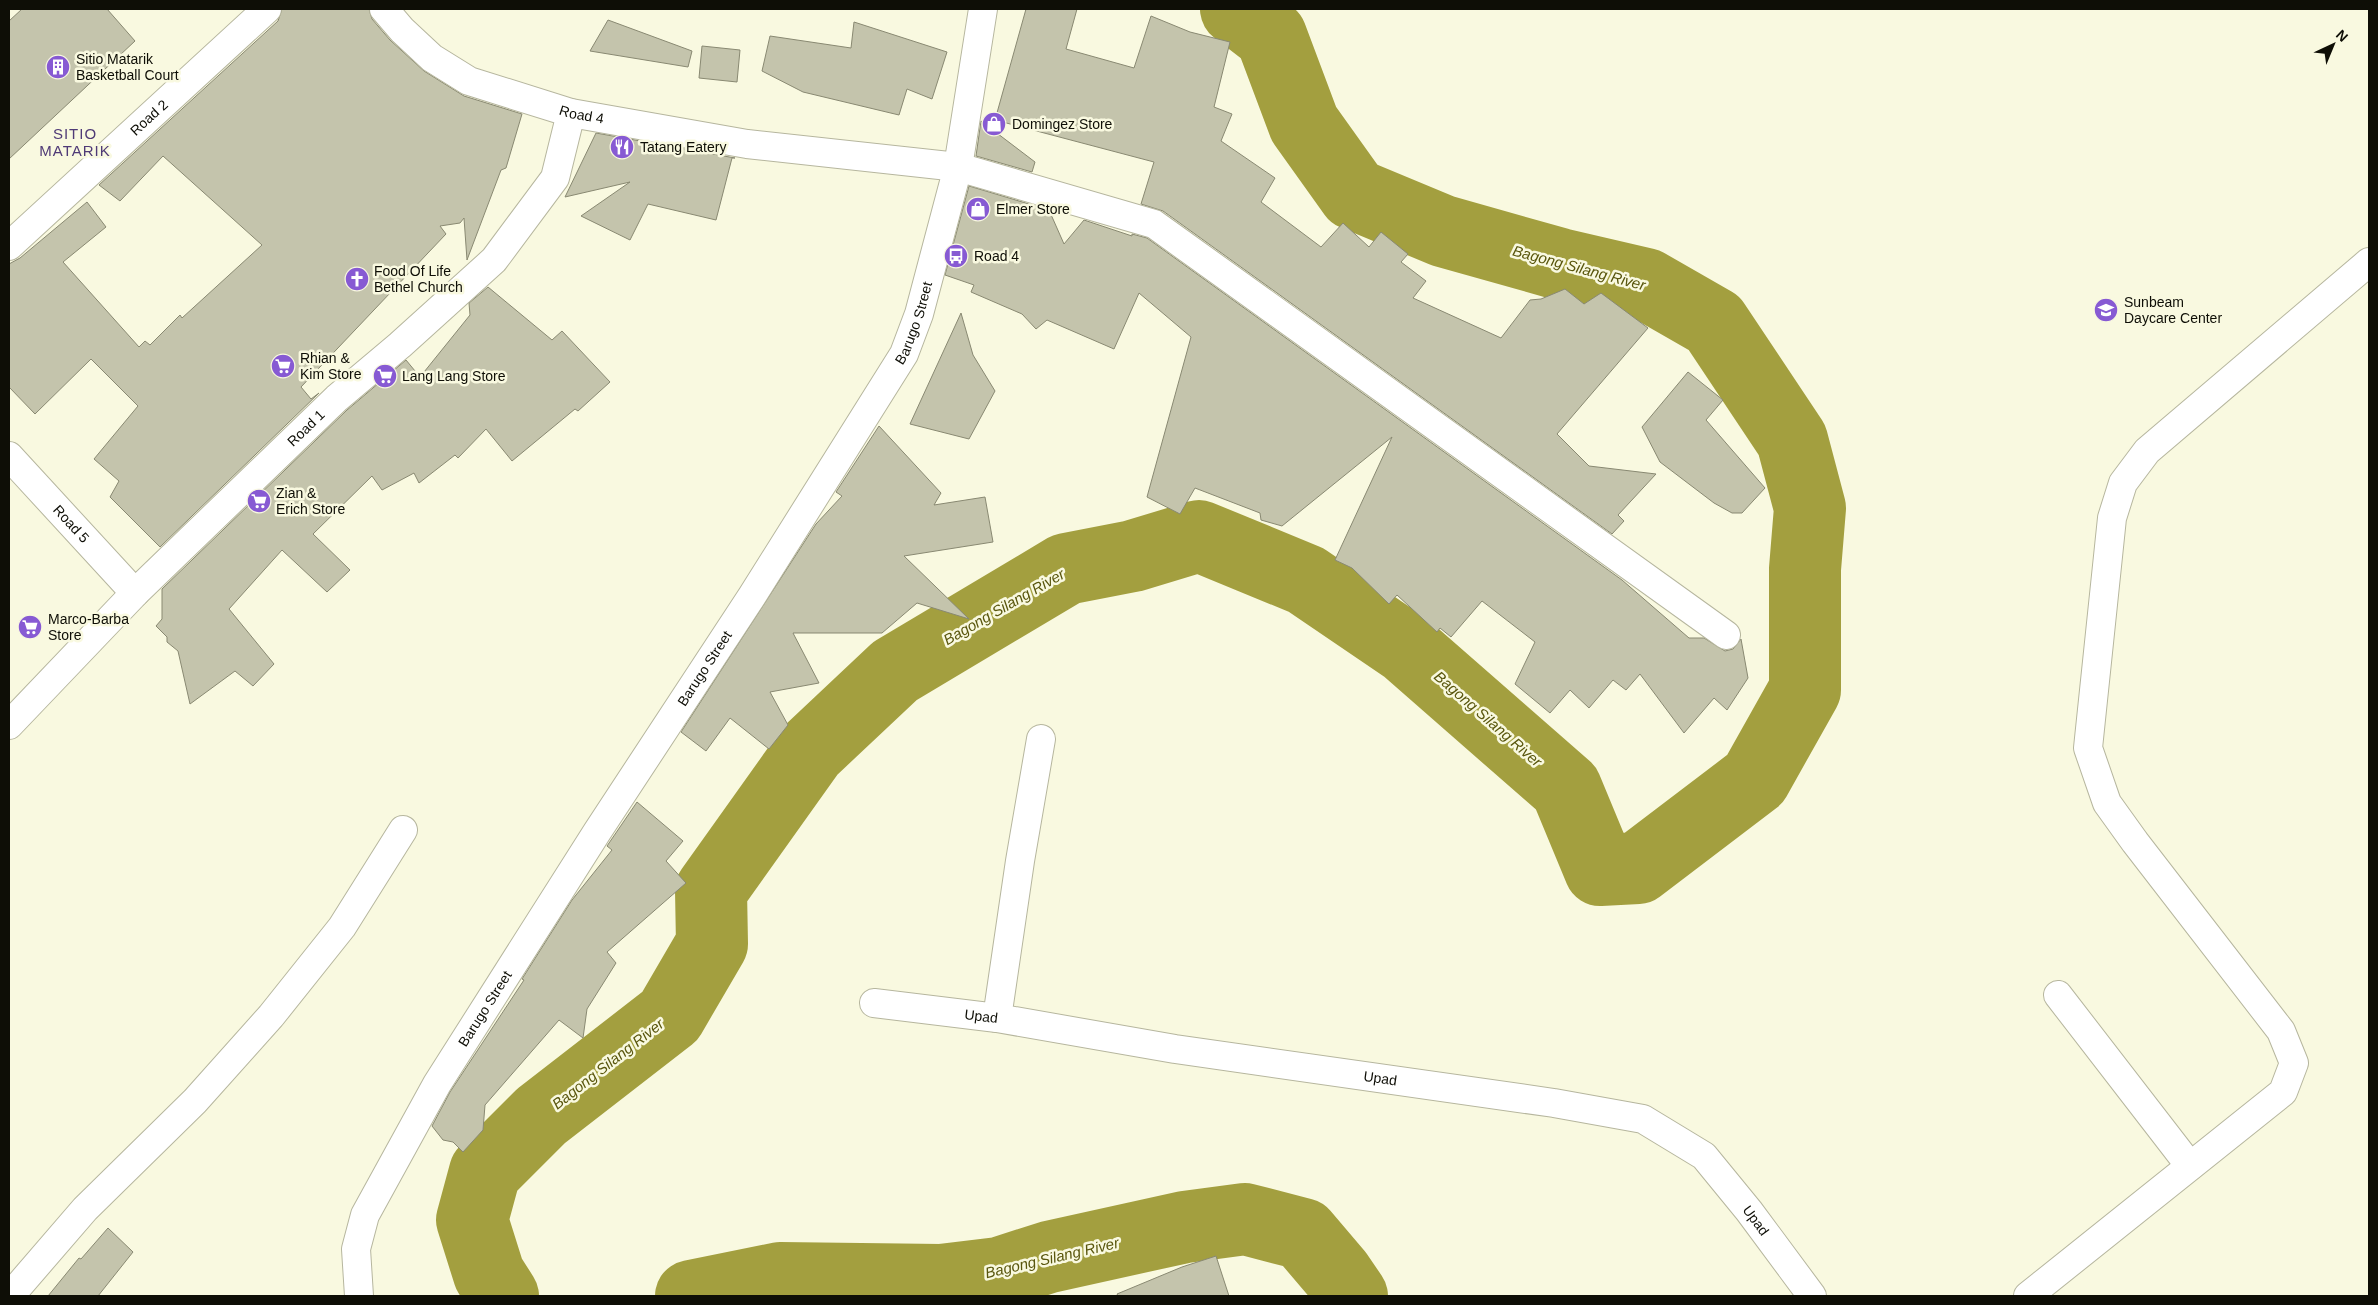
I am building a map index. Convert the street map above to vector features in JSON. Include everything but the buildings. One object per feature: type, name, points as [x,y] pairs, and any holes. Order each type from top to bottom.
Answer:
[{"type":"street","name":"Road 2","points":[[9,246],[267,9]]},
{"type":"street","name":"Road 4","points":[[384,9],[432,58],[469,81],[570,113],[747,144],[958,167],[1154,224],[1726,635]]},
{"type":"street","name":"Barugo Street","points":[[359,1296],[356,1249],[365,1215],[436,1084],[896,370],[919,314],[958,167],[983,9]]},
{"type":"street","name":"Road 1","points":[[9,725],[134,593],[336,398],[400,345],[494,260],[555,178],[570,113]]},
{"type":"street","points":[[2028,1296],[2283,1092],[2294,1063],[2281,1031],[2135,842],[2108,803],[2088,748],[2112,518],[2123,484],[2147,451],[2369,262]]},
{"type":"street","name":"Road 5","points":[[9,456],[134,593]]},
{"type":"street","points":[[997,1018],[1020,861],[1041,739]]},
{"type":"street","points":[[10,1296],[85,1209],[195,1101],[271,1016],[342,927],[403,830]]},
{"type":"street","points":[[2058,995],[2190,1166]]},
{"type":"street","name":"Upad","points":[[874,1003],[997,1018],[1175,1049],[1554,1103],[1643,1119],[1704,1156],[1750,1211],[1812,1296]]},
{"type":"waterway","name":"Bagong Silang River","points":[[503,1296],[489,1274],[472,1220],[485,1172],[541,1116],[670,1016],[712,944],[711,890],[810,751],[895,671],[1066,569],[1133,556],[1199,536],[1306,580],[1406,648],[1566,788],[1600,870],[1638,868],[1755,779],[1805,690],[1805,569],[1810,508],[1792,440],[1714,323],[1646,284],[1560,264],[1443,231],[1354,194],[1304,124],[1271,36],[1236,9]]},
{"type":"waterway","name":"Bagong Silang River","points":[[691,1296],[780,1278],[941,1280],[999,1273],[1049,1257],[1185,1227],[1245,1219],[1303,1234],[1337,1274],[1352,1296]]},
{"type":"place","name":"Sitio Matarik Basketball Court","points":[[58,67]]},
{"type":"place","name":"Domingez Store","points":[[994,124]]},
{"type":"place","name":"Tatang Eatery","points":[[622,147]]},
{"type":"place","name":"Elmer Store","points":[[978,209]]},
{"type":"place","name":"Road 4","points":[[956,256]]},
{"type":"place","name":"Food Of Life Bethel Church","points":[[357,279]]},
{"type":"place","name":"Sunbeam Daycare Center","points":[[2106,310]]},
{"type":"place","name":"Rhian & Kim Store","points":[[283,366]]},
{"type":"place","name":"Lang Lang Store","points":[[385,376]]},
{"type":"place","name":"Zian & Erich Store","points":[[259,501]]},
{"type":"place","name":"Marco-Barba Store","points":[[30,627]]},
{"type":"district","name":"SITIO MATARIK","points":[[75,142]]}]
